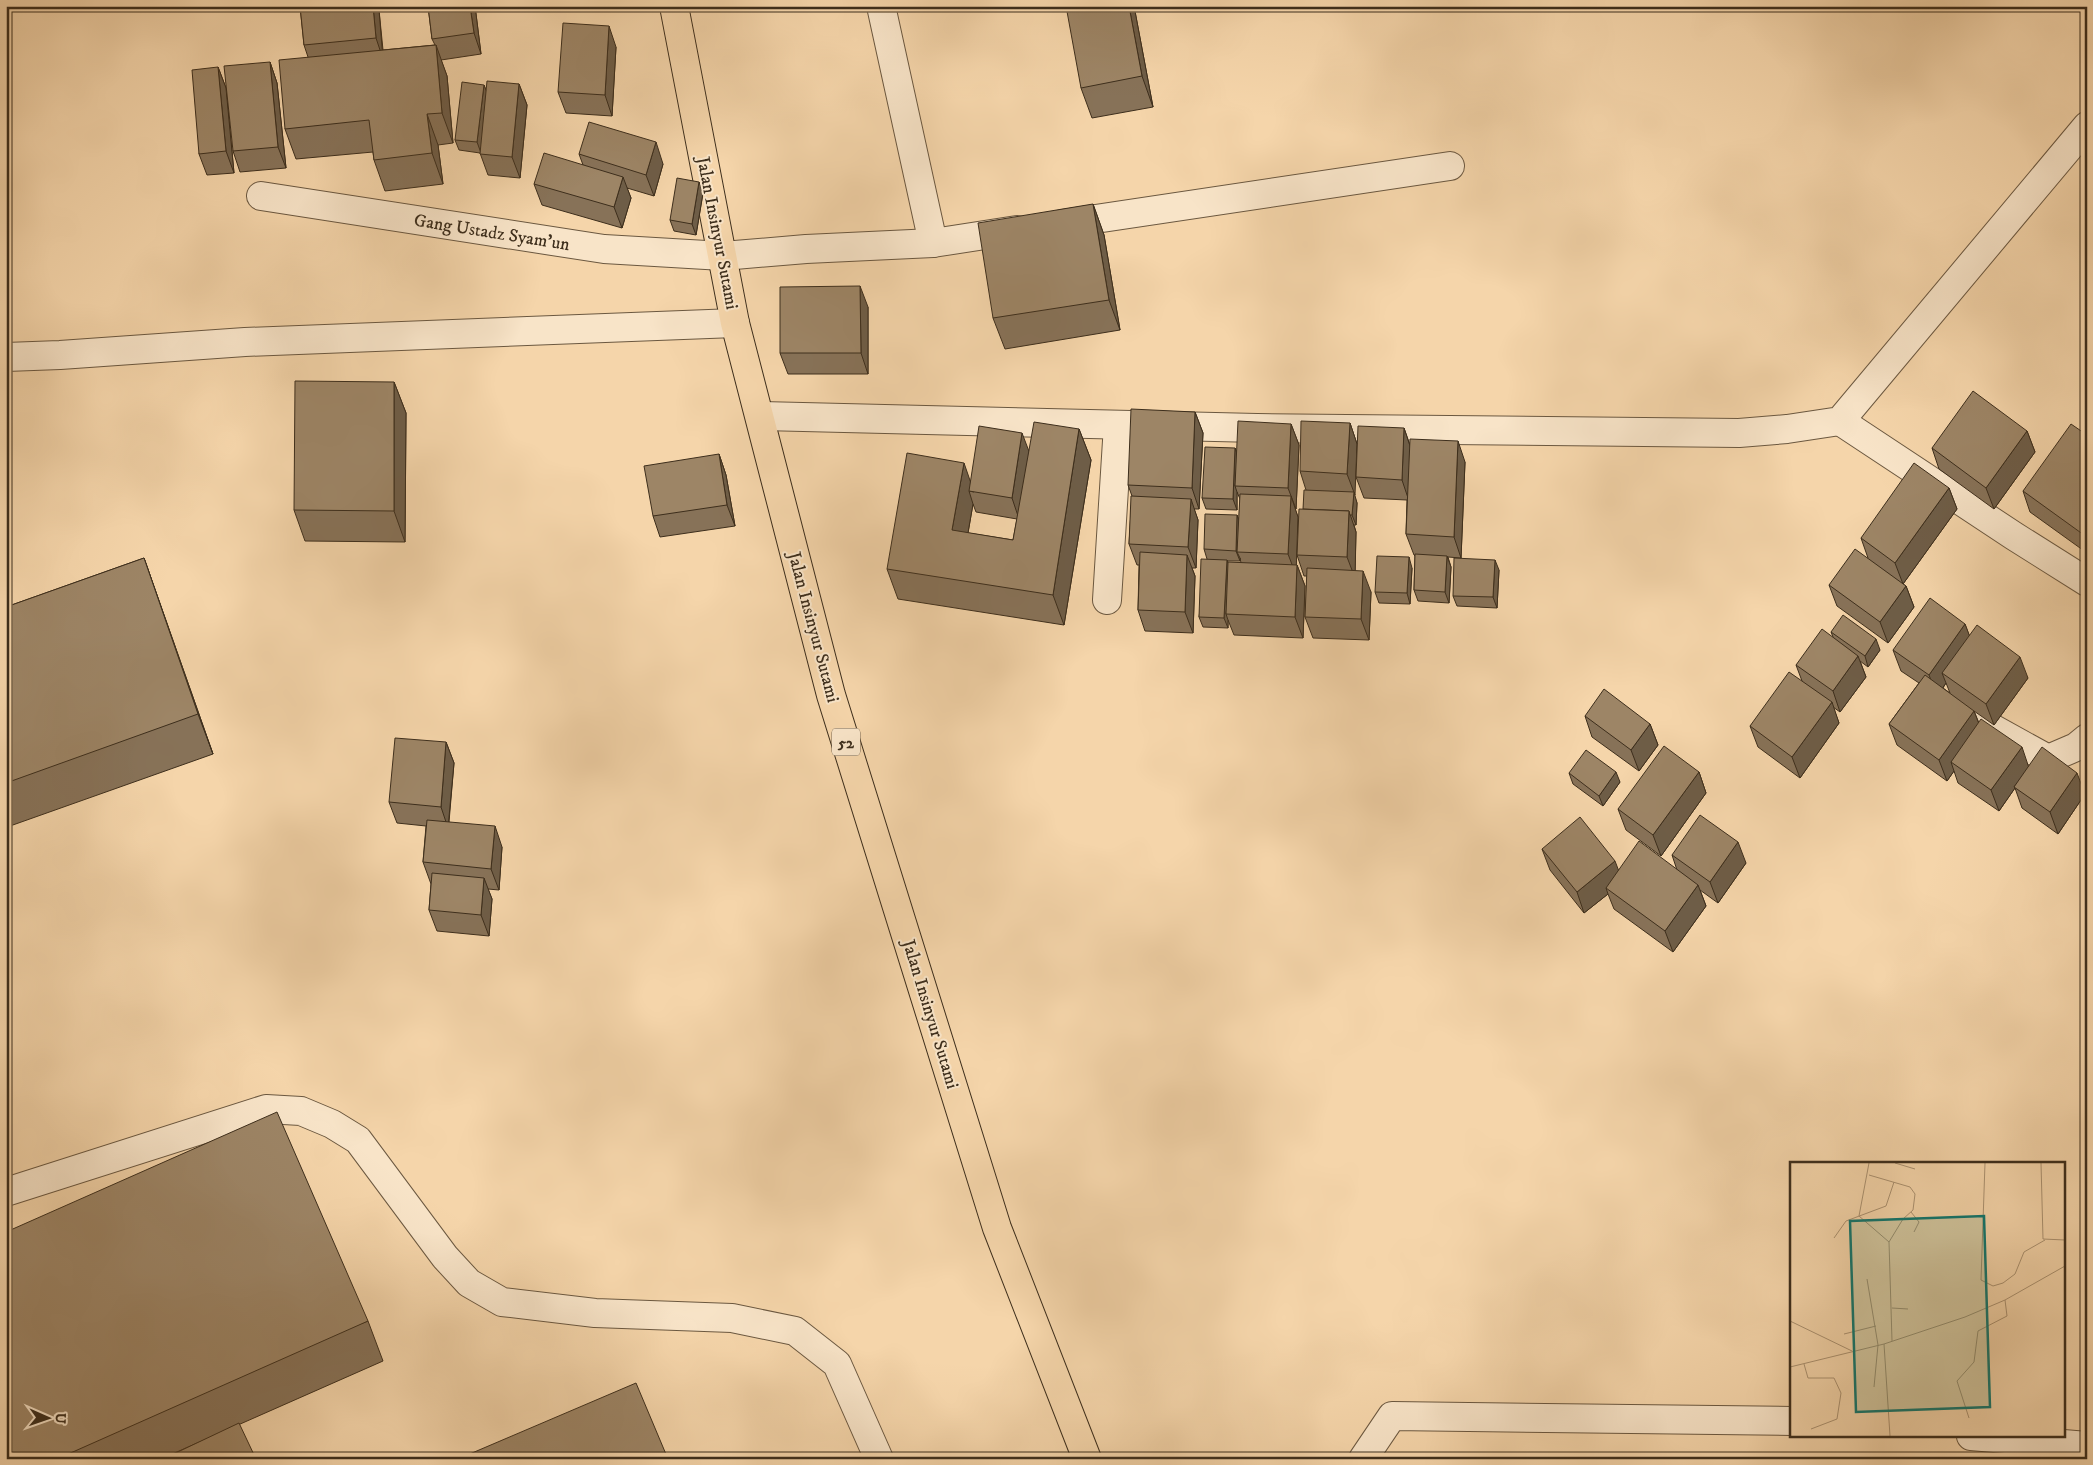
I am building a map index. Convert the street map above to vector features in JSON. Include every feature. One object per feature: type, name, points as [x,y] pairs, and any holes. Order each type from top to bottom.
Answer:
[{"type":"highway","name":"Jalan Insinyur Sutami","points":[[674,6],[735,323],[831,694],[997,1228],[1087,1459]]},
{"type":"street","points":[[881,6],[933,243]]},
{"type":"street","points":[[760,416],[1267,429],[1739,433],[1787,429],[1840,421],[2087,126]]},
{"type":"street","name":"Gang Ustadz Syam'un","points":[[261,196],[604,249],[723,256],[806,248],[933,243],[1450,166]]},
{"type":"street","points":[[6,357],[245,342],[735,323]]},
{"type":"street","points":[[1840,421],[2087,582]]},
{"type":"street","points":[[1107,600],[1118,425]]},
{"type":"street","points":[[1951,705],[2048,759],[2076,747],[2087,738]]},
{"type":"street","points":[[6,1192],[266,1109],[301,1110],[332,1124],[358,1140],[445,1257],[468,1282],[502,1302],[595,1313],[732,1318],[795,1331],[837,1364],[879,1459]]},
{"type":"street","points":[[1363,1459],[1392,1416],[1790,1420]]},
{"type":"street","points":[[1994,1438],[2087,1446]]},
{"type":"building","points":[[300,6],[373,6],[376,38],[304,45]]},
{"type":"building","points":[[428,6],[470,6],[474,33],[432,39]]},
{"type":"building","points":[[1066,6],[1129,6],[1142,76],[1081,88]]},
{"type":"building","points":[[563,23],[609,26],[605,95],[558,92]]},
{"type":"building","points":[[436,45],[442,113],[427,114],[432,153],[374,160],[369,120],[285,129],[279,60]]},
{"type":"building","points":[[270,62],[278,147],[233,151],[224,66]]},
{"type":"building","points":[[218,67],[226,151],[199,154],[192,70]]},
{"type":"building","points":[[487,81],[519,84],[512,157],[480,154]]},
{"type":"building","points":[[462,82],[484,85],[477,142],[455,140]]},
{"type":"building","points":[[589,122],[656,142],[646,175],[579,154]]},
{"type":"building","points":[[544,153],[623,177],[614,207],[534,184]]},
{"type":"building","points":[[677,178],[699,182],[692,224],[670,220]]},
{"type":"building","points":[[1093,204],[1109,300],[993,318],[978,223]]},
{"type":"building","points":[[860,286],[861,353],[780,353],[780,287]]},
{"type":"building","points":[[295,381],[394,382],[394,511],[294,510]]},
{"type":"building","points":[[1973,391],[2027,431],[1986,488],[1932,448]]},
{"type":"building","points":[[1131,409],[1195,412],[1192,488],[1128,485]]},
{"type":"building","points":[[1238,421],[1291,424],[1288,488],[1235,486]]},
{"type":"building","points":[[1301,421],[1350,423],[1347,474],[1300,471]]},
{"type":"building","points":[[1034,422],[1079,429],[1053,595],[887,569],[907,453],[964,463],[952,530],[1013,540]]},
{"type":"building","points":[[2071,424],[2087,435],[2087,531],[2084,535],[2023,491]]},
{"type":"building","points":[[979,426],[1022,433],[1012,498],[969,491]]},
{"type":"building","points":[[1358,426],[1404,428],[1402,480],[1356,477]]},
{"type":"building","points":[[1410,439],[1458,441],[1454,537],[1406,534]]},
{"type":"building","points":[[1205,447],[1235,448],[1233,499],[1202,498]]},
{"type":"building","points":[[719,454],[727,505],[653,516],[644,466]]},
{"type":"building","points":[[1914,463],[1949,488],[1895,563],[1861,538]]},
{"type":"building","points":[[1304,490],[1354,492],[1352,515],[1350,515],[1349,511],[1303,509]]},
{"type":"building","points":[[1240,494],[1291,496],[1288,554],[1237,552]]},
{"type":"building","points":[[1131,496],[1191,499],[1188,547],[1129,544]]},
{"type":"building","points":[[1299,509],[1349,511],[1347,557],[1297,555]]},
{"type":"building","points":[[1205,514],[1237,515],[1236,551],[1204,549]]},
{"type":"building","points":[[1855,549],[1906,586],[1880,622],[1829,585]]},
{"type":"building","points":[[1140,552],[1187,555],[1185,612],[1138,610]]},
{"type":"building","points":[[1415,554],[1447,556],[1445,592],[1414,590]]},
{"type":"building","points":[[1377,556],[1409,557],[1407,593],[1375,592]]},
{"type":"building","points":[[144,558],[198,714],[6,783],[6,607]]},
{"type":"building","points":[[1454,558],[1495,560],[1493,597],[1453,596]]},
{"type":"building","points":[[1201,559],[1227,560],[1224,618],[1199,617]]},
{"type":"building","points":[[1228,562],[1297,565],[1295,617],[1226,614]]},
{"type":"building","points":[[1307,568],[1363,571],[1361,619],[1305,617]]},
{"type":"building","points":[[1930,598],[1965,624],[1929,675],[1893,650]]},
{"type":"building","points":[[1843,615],[1876,639],[1865,656],[1831,632]]},
{"type":"building","points":[[1977,625],[2020,657],[1986,704],[1942,673]]},
{"type":"building","points":[[1822,629],[1858,656],[1833,691],[1796,665]]},
{"type":"building","points":[[1789,672],[1832,702],[1792,757],[1750,726]]},
{"type":"building","points":[[1925,675],[1974,711],[1939,760],[1889,724]]},
{"type":"building","points":[[1604,689],[1650,724],[1631,750],[1585,716]]},
{"type":"building","points":[[1981,719],[2022,747],[1991,790],[1951,762]]},
{"type":"building","points":[[395,738],[446,742],[441,807],[389,802]]},
{"type":"building","points":[[1664,746],[1699,772],[1653,835],[1618,809]]},
{"type":"building","points":[[2042,747],[2077,773],[2050,812],[2014,787]]},
{"type":"building","points":[[1586,750],[1616,772],[1599,796],[1569,773]]},
{"type":"building","points":[[1700,815],[1738,842],[1710,882],[1672,855]]},
{"type":"building","points":[[1580,817],[1615,861],[1577,892],[1542,849]]},
{"type":"building","points":[[427,820],[495,826],[491,869],[423,862]]},
{"type":"building","points":[[1639,841],[1698,885],[1665,931],[1606,888]]},
{"type":"building","points":[[432,873],[484,878],[481,915],[429,910]]},
{"type":"building","points":[[277,1112],[368,1321],[57,1459],[6,1459],[6,1232]]},
{"type":"building","points":[[636,1383],[668,1459],[458,1459]]},
{"type":"building","points":[[239,1423],[256,1459],[163,1459]]}]
